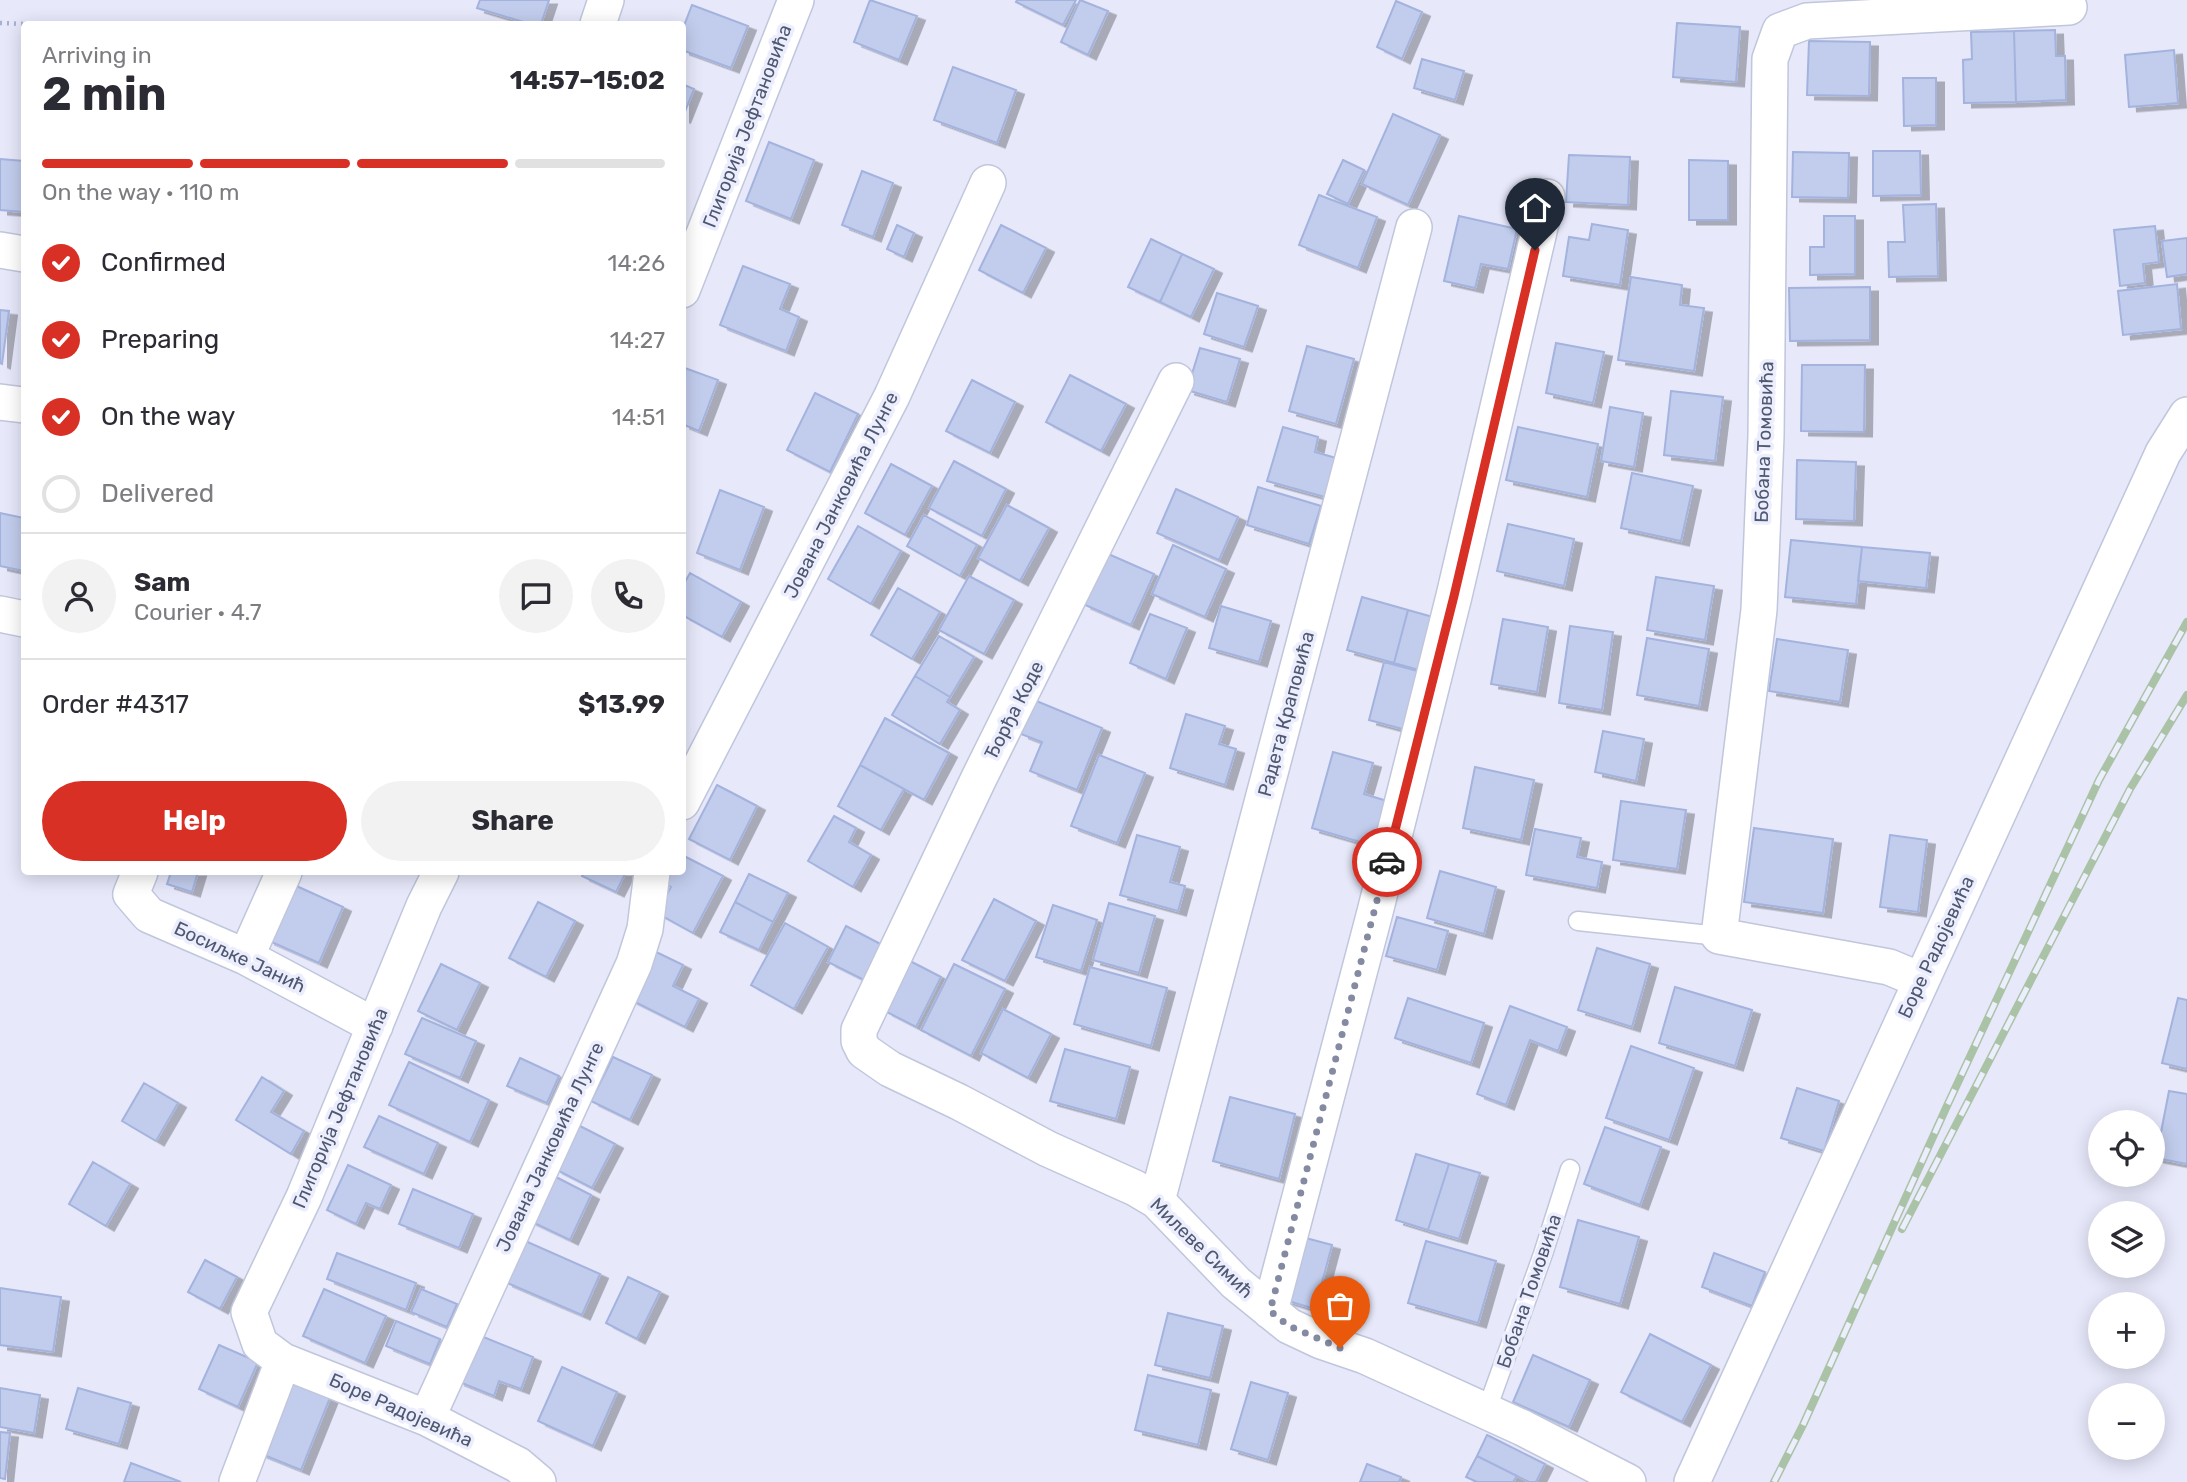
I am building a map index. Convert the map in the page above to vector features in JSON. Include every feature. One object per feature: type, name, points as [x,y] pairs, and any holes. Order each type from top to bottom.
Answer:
[{"type":"street","points":[[599,21],[606,0]]},
{"type":"street","name":"Глигорија Јефтановића","points":[[686,280],[796,0]]},
{"type":"street","name":"Бобана Томовића","points":[[1719,936],[1759,610],[1766,436],[1770,59],[1780,31],[1807,21],[2069,7]]},
{"type":"street","name":"Јована Јанковића Лунге","points":[[686,794],[892,396],[988,183]]},
{"type":"street","points":[[1270,1311],[1382,886],[1454,596],[1547,197]]},
{"type":"street","name":"Радета Краповића","points":[[1157,1201],[1414,227]]},
{"type":"street","points":[[0,250],[21,254]]},
{"type":"street","name":"Ђорђа Коде","points":[[859,1041],[859,1030],[979,778],[1175,381]]},
{"type":"street","points":[[0,402],[21,405]]},
{"type":"street","name":"Боре Радојевића","points":[[1692,1482],[2163,453],[2187,415]]},
{"type":"street","points":[[0,614],[21,618]]},
{"type":"street","name":"Босиљке Јанић","points":[[139,875],[131,894],[149,915],[246,957],[375,1026]]},
{"type":"street","points":[[246,957],[283,875]]},
{"type":"street","name":"Глигорија Јефтановића","points":[[272,1353],[249,1312],[304,1197],[424,906],[440,875]]},
{"type":"street","name":"Јована Јанковића Лунге","points":[[427,1418],[634,964],[645,929],[652,875]]},
{"type":"street","points":[[1719,936],[1888,967],[1920,980]]},
{"type":"street","name":"Милеве Симић","points":[[859,1041],[864,1051],[890,1069],[1157,1201],[1236,1283],[1289,1326],[1321,1341],[1365,1356],[1523,1428],[1628,1482]]},
{"type":"street","points":[[237,1482],[272,1353]]},
{"type":"street","name":"Боре Радојевића","points":[[272,1353],[427,1418],[517,1465],[538,1482]]},
{"type":"lane","points":[[1578,921],[1719,936]]},
{"type":"lane","name":"Бобана Томовића","points":[[1486,1412],[1539,1266],[1570,1169]]},
{"type":"path","points":[[0,23],[21,24]]},
{"type":"building","points":[[480,0],[549,0],[542,21],[520,21],[477,8]]},
{"type":"building","points":[[870,0],[917,16],[899,60],[854,42]]},
{"type":"building","points":[[1076,0],[1063,25],[1016,2]]},
{"type":"building","points":[[1080,0],[1108,11],[1088,55],[1061,42]]},
{"type":"building","points":[[1396,1],[1422,12],[1402,59],[1377,47]]},
{"type":"building","points":[[692,5],[748,26],[731,68],[686,51],[686,21]]},
{"type":"building","points":[[1677,23],[1740,27],[1736,82],[1673,77]]},
{"type":"building","points":[[2055,30],[2056,56],[2065,56],[2066,100],[2016,102],[2014,31]]},
{"type":"building","points":[[2014,31],[2016,102],[1964,103],[1963,60],[1972,59],[1971,32]]},
{"type":"building","points":[[1809,41],[1870,42],[1869,96],[1807,95]]},
{"type":"building","points":[[2174,50],[2178,103],[2129,107],[2125,55]]},
{"type":"building","points":[[1422,59],[1464,71],[1455,100],[1414,88]]},
{"type":"building","points":[[953,67],[1016,90],[997,143],[934,120]]},
{"type":"building","points":[[1903,78],[1936,78],[1936,125],[1904,126]]},
{"type":"building","points":[[686,86],[694,89],[686,109]]},
{"type":"building","points":[[1393,114],[1440,135],[1408,205],[1362,184]]},
{"type":"building","points":[[769,142],[814,160],[791,219],[746,201]]},
{"type":"building","points":[[1873,151],[1920,151],[1921,195],[1873,196]]},
{"type":"building","points":[[1793,152],[1849,153],[1848,198],[1792,197]]},
{"type":"building","points":[[1569,155],[1630,157],[1628,205],[1566,202]]},
{"type":"building","points":[[0,159],[21,161],[21,212],[0,210]]},
{"type":"building","points":[[1343,160],[1364,170],[1348,204],[1327,194]]},
{"type":"building","points":[[1689,160],[1728,161],[1728,220],[1689,220]]},
{"type":"building","points":[[862,171],[893,183],[873,237],[842,225]]},
{"type":"building","points":[[1319,195],[1377,217],[1358,268],[1299,245]]},
{"type":"building","points":[[1936,204],[1938,276],[1889,277],[1888,242],[1905,242],[1903,205]]},
{"type":"building","points":[[1459,216],[1517,229],[1508,269],[1481,264],[1475,288],[1444,281]]},
{"type":"building","points":[[1824,216],[1855,216],[1855,274],[1810,275],[1810,247],[1824,247]]},
{"type":"building","points":[[1592,224],[1628,230],[1620,285],[1563,276],[1569,237],[1589,240]]},
{"type":"building","points":[[897,225],[914,233],[904,257],[887,249]]},
{"type":"building","points":[[1001,225],[1046,248],[1023,293],[979,270]]},
{"type":"building","points":[[2155,226],[2159,262],[2143,264],[2145,283],[2120,286],[2114,230]]},
{"type":"building","points":[[2187,238],[2187,274],[2167,277],[2162,241]]},
{"type":"building","points":[[1151,239],[1182,254],[1160,302],[1128,287]]},
{"type":"building","points":[[1182,254],[1214,269],[1191,317],[1160,302]]},
{"type":"building","points":[[743,266],[790,284],[780,309],[799,317],[786,351],[720,325]]},
{"type":"building","points":[[1631,277],[1682,285],[1680,305],[1704,308],[1694,371],[1618,360]]},
{"type":"building","points":[[2177,284],[2181,329],[2123,335],[2118,291]]},
{"type":"building","points":[[1870,287],[1870,340],[1790,341],[1789,288]]},
{"type":"building","points":[[1217,293],[1258,306],[1244,347],[1204,334]]},
{"type":"building","points":[[0,310],[9,311],[2,364],[0,363]]},
{"type":"building","points":[[1556,343],[1604,352],[1593,403],[1546,393]]},
{"type":"building","points":[[1307,346],[1354,359],[1336,424],[1289,411]]},
{"type":"building","points":[[1200,348],[1240,359],[1227,402],[1187,390]]},
{"type":"building","points":[[1802,365],[1865,365],[1864,432],[1801,431]]},
{"type":"building","points":[[686,368],[718,380],[699,431],[686,426]]},
{"type":"building","points":[[1070,375],[1126,404],[1101,451],[1046,422]]},
{"type":"building","points":[[972,380],[1015,402],[990,453],[946,431]]},
{"type":"building","points":[[1671,391],[1723,397],[1715,461],[1664,455]]},
{"type":"building","points":[[815,393],[858,414],[830,472],[787,450]]},
{"type":"building","points":[[1610,407],[1643,413],[1634,467],[1601,461]]},
{"type":"building","points":[[1283,427],[1318,437],[1315,452],[1336,458],[1325,497],[1267,481]]},
{"type":"building","points":[[1518,427],[1598,444],[1587,497],[1506,480]]},
{"type":"building","points":[[1797,460],[1856,462],[1854,521],[1796,519]]},
{"type":"building","points":[[954,461],[1006,489],[982,536],[929,508]]},
{"type":"building","points":[[891,464],[932,486],[905,535],[865,513]]},
{"type":"building","points":[[1632,473],[1693,486],[1681,541],[1621,528]]},
{"type":"building","points":[[1258,487],[1321,506],[1309,544],[1247,525]]},
{"type":"building","points":[[1176,489],[1238,517],[1219,560],[1157,533]]},
{"type":"building","points":[[720,490],[764,507],[740,570],[697,553]]},
{"type":"building","points":[[1007,505],[1049,528],[1020,581],[978,558]]},
{"type":"building","points":[[0,513],[21,517],[21,570],[0,566]]},
{"type":"building","points":[[924,515],[977,545],[960,576],[907,546]]},
{"type":"building","points":[[1508,524],[1574,539],[1564,586],[1497,571]]},
{"type":"building","points":[[858,526],[901,551],[871,604],[828,579]]},
{"type":"building","points":[[1791,540],[1862,547],[1856,604],[1785,597]]},
{"type":"building","points":[[1173,545],[1226,569],[1205,617],[1152,594]]},
{"type":"building","points":[[1862,547],[1930,553],[1926,588],[1858,581]]},
{"type":"building","points":[[1106,553],[1154,574],[1131,625],[1083,604]]},
{"type":"building","points":[[690,573],[741,602],[722,637],[686,617],[686,580]]},
{"type":"building","points":[[969,576],[1014,600],[984,654],[939,630]]},
{"type":"building","points":[[1656,577],[1714,586],[1705,640],[1647,630]]},
{"type":"building","points":[[898,588],[940,612],[912,659],[871,635]]},
{"type":"building","points":[[1362,597],[1408,610],[1394,663],[1347,650]]},
{"type":"building","points":[[1221,606],[1271,621],[1259,662],[1209,648]]},
{"type":"building","points":[[1408,610],[1440,619],[1426,672],[1394,663]]},
{"type":"building","points":[[1150,614],[1187,628],[1166,679],[1130,663]]},
{"type":"building","points":[[1503,619],[1548,627],[1537,692],[1491,684]]},
{"type":"building","points":[[1570,626],[1613,632],[1602,710],[1559,703]]},
{"type":"building","points":[[939,636],[974,657],[950,697],[915,676]]},
{"type":"building","points":[[1647,638],[1709,649],[1699,706],[1637,695]]},
{"type":"building","points":[[1777,639],[1848,650],[1840,702],[1769,691]]},
{"type":"building","points":[[1384,662],[1425,673],[1410,731],[1369,720]]},
{"type":"building","points":[[915,676],[950,697],[947,702],[960,710],[940,744],[892,715]]},
{"type":"building","points":[[1034,700],[1102,728],[1077,790],[1030,771],[1042,742],[1021,734]]},
{"type":"building","points":[[1186,714],[1225,726],[1219,744],[1236,749],[1225,785],[1170,768]]},
{"type":"building","points":[[885,718],[949,753],[924,800],[860,765]]},
{"type":"building","points":[[1603,731],[1644,739],[1636,781],[1595,772]]},
{"type":"building","points":[[1333,752],[1373,763],[1364,794],[1387,801],[1374,846],[1312,828]]},
{"type":"building","points":[[1099,755],[1145,773],[1117,843],[1071,826]]},
{"type":"building","points":[[860,765],[904,789],[881,830],[838,806]]},
{"type":"building","points":[[1475,767],[1534,780],[1521,840],[1463,828]]},
{"type":"building","points":[[717,785],[757,806],[730,860],[689,839]]},
{"type":"building","points":[[1621,801],[1686,810],[1677,869],[1613,860]]},
{"type":"building","points":[[834,816],[856,828],[849,842],[871,855],[853,887],[808,861]]},
{"type":"building","points":[[1754,828],[1833,839],[1823,913],[1744,902]]},
{"type":"building","points":[[1535,829],[1581,838],[1577,857],[1602,862],[1597,888],[1526,875]]},
{"type":"building","points":[[1137,835],[1180,847],[1170,882],[1185,886],[1178,911],[1120,895]]},
{"type":"building","points":[[1890,835],[1927,840],[1918,912],[1880,907]]},
{"type":"building","points":[[686,857],[723,876],[693,933],[657,913],[671,887],[663,883],[667,875],[686,875]]},
{"type":"building","points":[[1440,871],[1496,887],[1484,934],[1427,918]]},
{"type":"building","points":[[749,874],[788,893],[773,922],[735,902]]},
{"type":"building","points":[[170,875],[197,875],[192,892],[167,884]]},
{"type":"building","points":[[582,875],[624,875],[616,892]]},
{"type":"building","points":[[292,884],[343,907],[319,963],[267,940]]},
{"type":"building","points":[[994,899],[1036,921],[1005,981],[962,960]]},
{"type":"building","points":[[538,902],[575,921],[546,977],[509,958]]},
{"type":"building","points":[[735,902],[773,922],[759,950],[720,932]]},
{"type":"building","points":[[1109,903],[1155,916],[1139,973],[1093,960]]},
{"type":"building","points":[[1053,905],[1097,920],[1081,971],[1036,957]]},
{"type":"building","points":[[1397,917],[1448,931],[1437,970],[1386,956]]},
{"type":"building","points":[[785,923],[828,947],[794,1009],[751,985]]},
{"type":"building","points":[[846,926],[886,947],[868,982],[828,962]]},
{"type":"building","points":[[1597,948],[1650,964],[1632,1027],[1578,1010]]},
{"type":"building","points":[[652,950],[683,965],[673,986],[699,999],[685,1027],[629,999]]},
{"type":"building","points":[[910,961],[941,977],[916,1027],[885,1011]]},
{"type":"building","points":[[441,964],[480,983],[457,1030],[418,1011]]},
{"type":"building","points":[[954,964],[1005,989],[971,1056],[921,1030]]},
{"type":"building","points":[[1090,967],[1167,988],[1151,1046],[1074,1024]]},
{"type":"building","points":[[1675,987],[1752,1010],[1735,1066],[1659,1043]]},
{"type":"building","points":[[1408,998],[1484,1023],[1471,1063],[1395,1038]]},
{"type":"building","points":[[2178,998],[2187,1000],[2187,1069],[2162,1063]]},
{"type":"building","points":[[1510,1006],[1567,1027],[1558,1051],[1530,1040],[1506,1105],[1477,1094]]},
{"type":"building","points":[[1003,1009],[1051,1034],[1028,1078],[981,1053]]},
{"type":"building","points":[[422,1018],[476,1041],[460,1078],[405,1054]]},
{"type":"building","points":[[1631,1046],[1694,1068],[1669,1140],[1606,1118]]},
{"type":"building","points":[[1065,1049],[1130,1067],[1116,1119],[1050,1101]]},
{"type":"building","points":[[613,1057],[652,1075],[630,1120],[591,1101]]},
{"type":"building","points":[[520,1058],[559,1076],[547,1103],[507,1086]]},
{"type":"building","points":[[409,1062],[489,1100],[470,1142],[389,1105]]},
{"type":"building","points":[[262,1077],[284,1091],[271,1112],[304,1131],[291,1154],[236,1120]]},
{"type":"building","points":[[144,1083],[178,1103],[156,1141],[122,1121]]},
{"type":"building","points":[[1797,1088],[1839,1101],[1824,1151],[1781,1138]]},
{"type":"building","points":[[2169,1091],[2187,1094],[2187,1164],[2165,1160],[2165,1112]]},
{"type":"building","points":[[1230,1097],[1295,1114],[1279,1179],[1213,1161]]},
{"type":"building","points":[[379,1116],[438,1143],[424,1174],[364,1147]]},
{"type":"building","points":[[578,1125],[615,1144],[592,1188],[555,1169]]},
{"type":"building","points":[[1605,1127],[1661,1147],[1640,1205],[1584,1184]]},
{"type":"building","points":[[1416,1154],[1449,1164],[1428,1230],[1396,1220]]},
{"type":"building","points":[[93,1162],[130,1184],[106,1226],[69,1204]]},
{"type":"building","points":[[1449,1164],[1480,1173],[1459,1239],[1428,1230]]},
{"type":"building","points":[[348,1165],[391,1185],[380,1209],[366,1203],[356,1224],[327,1210]]},
{"type":"building","points":[[550,1174],[591,1195],[570,1240],[528,1220]]},
{"type":"building","points":[[413,1189],[473,1214],[459,1248],[399,1224]]},
{"type":"building","points":[[1578,1220],[1639,1237],[1620,1304],[1560,1287]]},
{"type":"building","points":[[1302,1237],[1332,1245],[1315,1309],[1285,1300]]},
{"type":"building","points":[[523,1240],[600,1274],[582,1315],[505,1282]]},
{"type":"building","points":[[1426,1241],[1496,1261],[1478,1323],[1408,1303]]},
{"type":"building","points":[[337,1253],[416,1283],[406,1310],[327,1279]]},
{"type":"building","points":[[1714,1253],[1765,1272],[1752,1306],[1702,1287]]},
{"type":"building","points":[[205,1260],[237,1277],[220,1309],[188,1292]]},
{"type":"building","points":[[628,1277],[660,1292],[637,1339],[606,1323]]},
{"type":"building","points":[[0,1288],[61,1297],[53,1352],[0,1345]]},
{"type":"building","points":[[324,1289],[386,1316],[365,1363],[303,1336]]},
{"type":"building","points":[[421,1289],[457,1304],[447,1327],[411,1312]]},
{"type":"building","points":[[1168,1313],[1223,1326],[1210,1378],[1155,1365]]},
{"type":"building","points":[[396,1321],[440,1339],[430,1364],[386,1346]]},
{"type":"building","points":[[476,1334],[533,1357],[521,1389],[499,1381],[494,1396],[457,1381]]},
{"type":"building","points":[[1650,1334],[1711,1365],[1682,1422],[1621,1392]]},
{"type":"building","points":[[219,1345],[258,1362],[238,1407],[199,1389]]},
{"type":"building","points":[[1533,1355],[1590,1380],[1569,1427],[1513,1402]]},
{"type":"building","points":[[562,1367],[617,1392],[593,1446],[538,1421]]},
{"type":"building","points":[[1148,1375],[1211,1390],[1198,1445],[1135,1430]]},
{"type":"building","points":[[288,1379],[331,1395],[301,1470],[259,1453]]},
{"type":"building","points":[[1251,1382],[1288,1393],[1268,1460],[1231,1449]]},
{"type":"building","points":[[0,1388],[40,1395],[34,1433],[0,1427]]},
{"type":"building","points":[[78,1388],[131,1403],[119,1444],[66,1429]]},
{"type":"building","points":[[0,1432],[10,1433],[5,1479],[0,1478]]},
{"type":"building","points":[[1487,1435],[1545,1464],[1536,1482],[1529,1482],[1477,1456]]},
{"type":"building","points":[[1477,1456],[1517,1476],[1513,1482],[1477,1482],[1466,1477]]},
{"type":"building","points":[[131,1463],[181,1482],[124,1482]]},
{"type":"building","points":[[1367,1464],[1401,1477],[1399,1482],[1360,1482]]},
{"type":"railway","points":[[1774,1482],[1803,1425],[1946,1108],[2099,780],[2187,622]]},
{"type":"railway","points":[[1902,1229],[2130,789],[2187,695]]},
{"type":"way so far","points":[[1340,1348],[1289,1326],[1270,1311],[1387,862]]},
{"type":"route","points":[[1387,862],[1454,596],[1535,250]]}]
